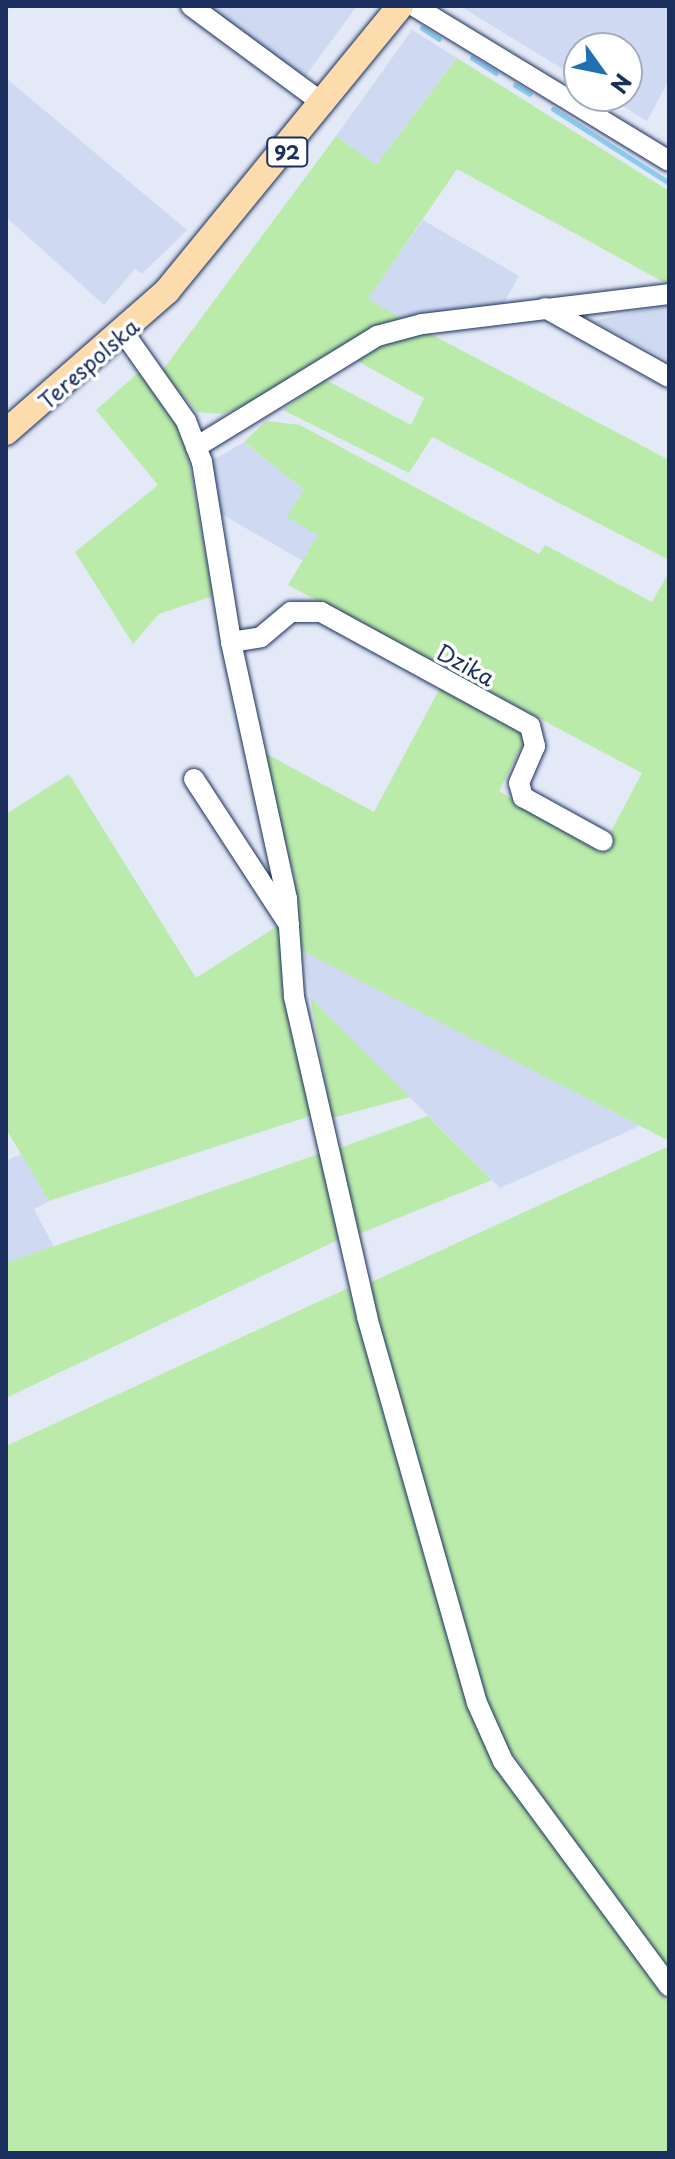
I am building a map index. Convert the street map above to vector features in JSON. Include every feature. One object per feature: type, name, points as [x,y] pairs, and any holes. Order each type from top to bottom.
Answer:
[{"type":"main road","name":"92","points":[[324,104],[400,6]]},
{"type":"main road","name":"Terespolska","points":[[6,432],[124,333],[167,291],[324,104]]},
{"type":"street","points":[[191,6],[324,104]]},
{"type":"street","points":[[414,6],[669,161]]},
{"type":"street","points":[[196,447],[377,336],[545,308],[669,294]]},
{"type":"street","points":[[545,308],[669,377]]},
{"type":"street","points":[[124,333],[196,447],[231,642],[289,925],[294,997],[367,1317],[477,1703],[503,1761],[669,1986]]},
{"type":"street","name":"Dzika","points":[[231,642],[261,637],[291,612],[321,612],[530,726],[535,746],[519,783],[523,797],[603,841]]},
{"type":"street","points":[[194,779],[289,925]]},
{"type":"shaded area","points":[[199,6],[357,6],[301,82]]},
{"type":"shaded area","points":[[460,6],[669,6],[669,80],[647,121],[632,112],[643,112],[643,32],[563,32],[563,69]]},
{"type":"shaded area","points":[[412,30],[457,58],[376,165],[336,136]]},
{"type":"shaded area","points":[[6,78],[187,230],[142,274],[135,269],[104,305],[6,217]]},
{"type":"shaded area","points":[[423,220],[519,276],[502,306],[408,322],[367,299]]},
{"type":"shaded area","points":[[669,304],[669,361],[594,321]]},
{"type":"shaded area","points":[[244,442],[304,490],[319,535],[303,561],[218,512],[208,463]]},
{"type":"shaded area","points":[[304,951],[640,1126],[500,1188],[310,997]]},
{"type":"shaded area","points":[[21,1154],[49,1201],[34,1209],[54,1247],[6,1263],[6,1161]]},
{"type":"green space","points":[[457,58],[669,191],[669,285],[457,169],[368,299],[408,322],[255,401],[223,414],[197,412],[162,371],[336,136],[376,165]]},
{"type":"green space","points":[[427,332],[669,460],[669,560],[432,437],[409,473],[283,410],[324,379],[411,425],[424,398],[352,358],[382,339]]},
{"type":"green space","points":[[139,372],[184,436],[213,596],[159,614],[133,644],[75,552],[158,485],[96,410]]},
{"type":"green space","points":[[266,421],[300,425],[539,554],[545,545],[652,602],[669,572],[669,1141],[293,946],[295,879],[261,751],[374,812],[441,686],[521,731],[525,740],[499,791],[600,852],[642,773],[288,585],[318,535],[286,517],[304,490],[244,442]]},
{"type":"green space","points":[[69,774],[196,978],[279,925],[316,1114],[49,1201],[6,1129],[6,814]]},
{"type":"green space","points":[[310,997],[410,1097],[332,1118]]},
{"type":"green space","points":[[428,1116],[492,1180],[354,1236],[337,1149]]},
{"type":"green space","points":[[669,1146],[669,1976],[493,1726],[365,1285]]},
{"type":"green space","points":[[327,1151],[344,1237],[6,1398],[6,1263]]},
{"type":"green space","points":[[348,1288],[478,1721],[497,1764],[669,2004],[669,2153],[6,2153],[6,1446]]},
{"type":"waterway","points":[[422,28],[439,39]]},
{"type":"waterway","points":[[472,58],[496,73]]},
{"type":"waterway","points":[[515,85],[530,94]]},
{"type":"waterway","points":[[553,109],[669,183]]}]
